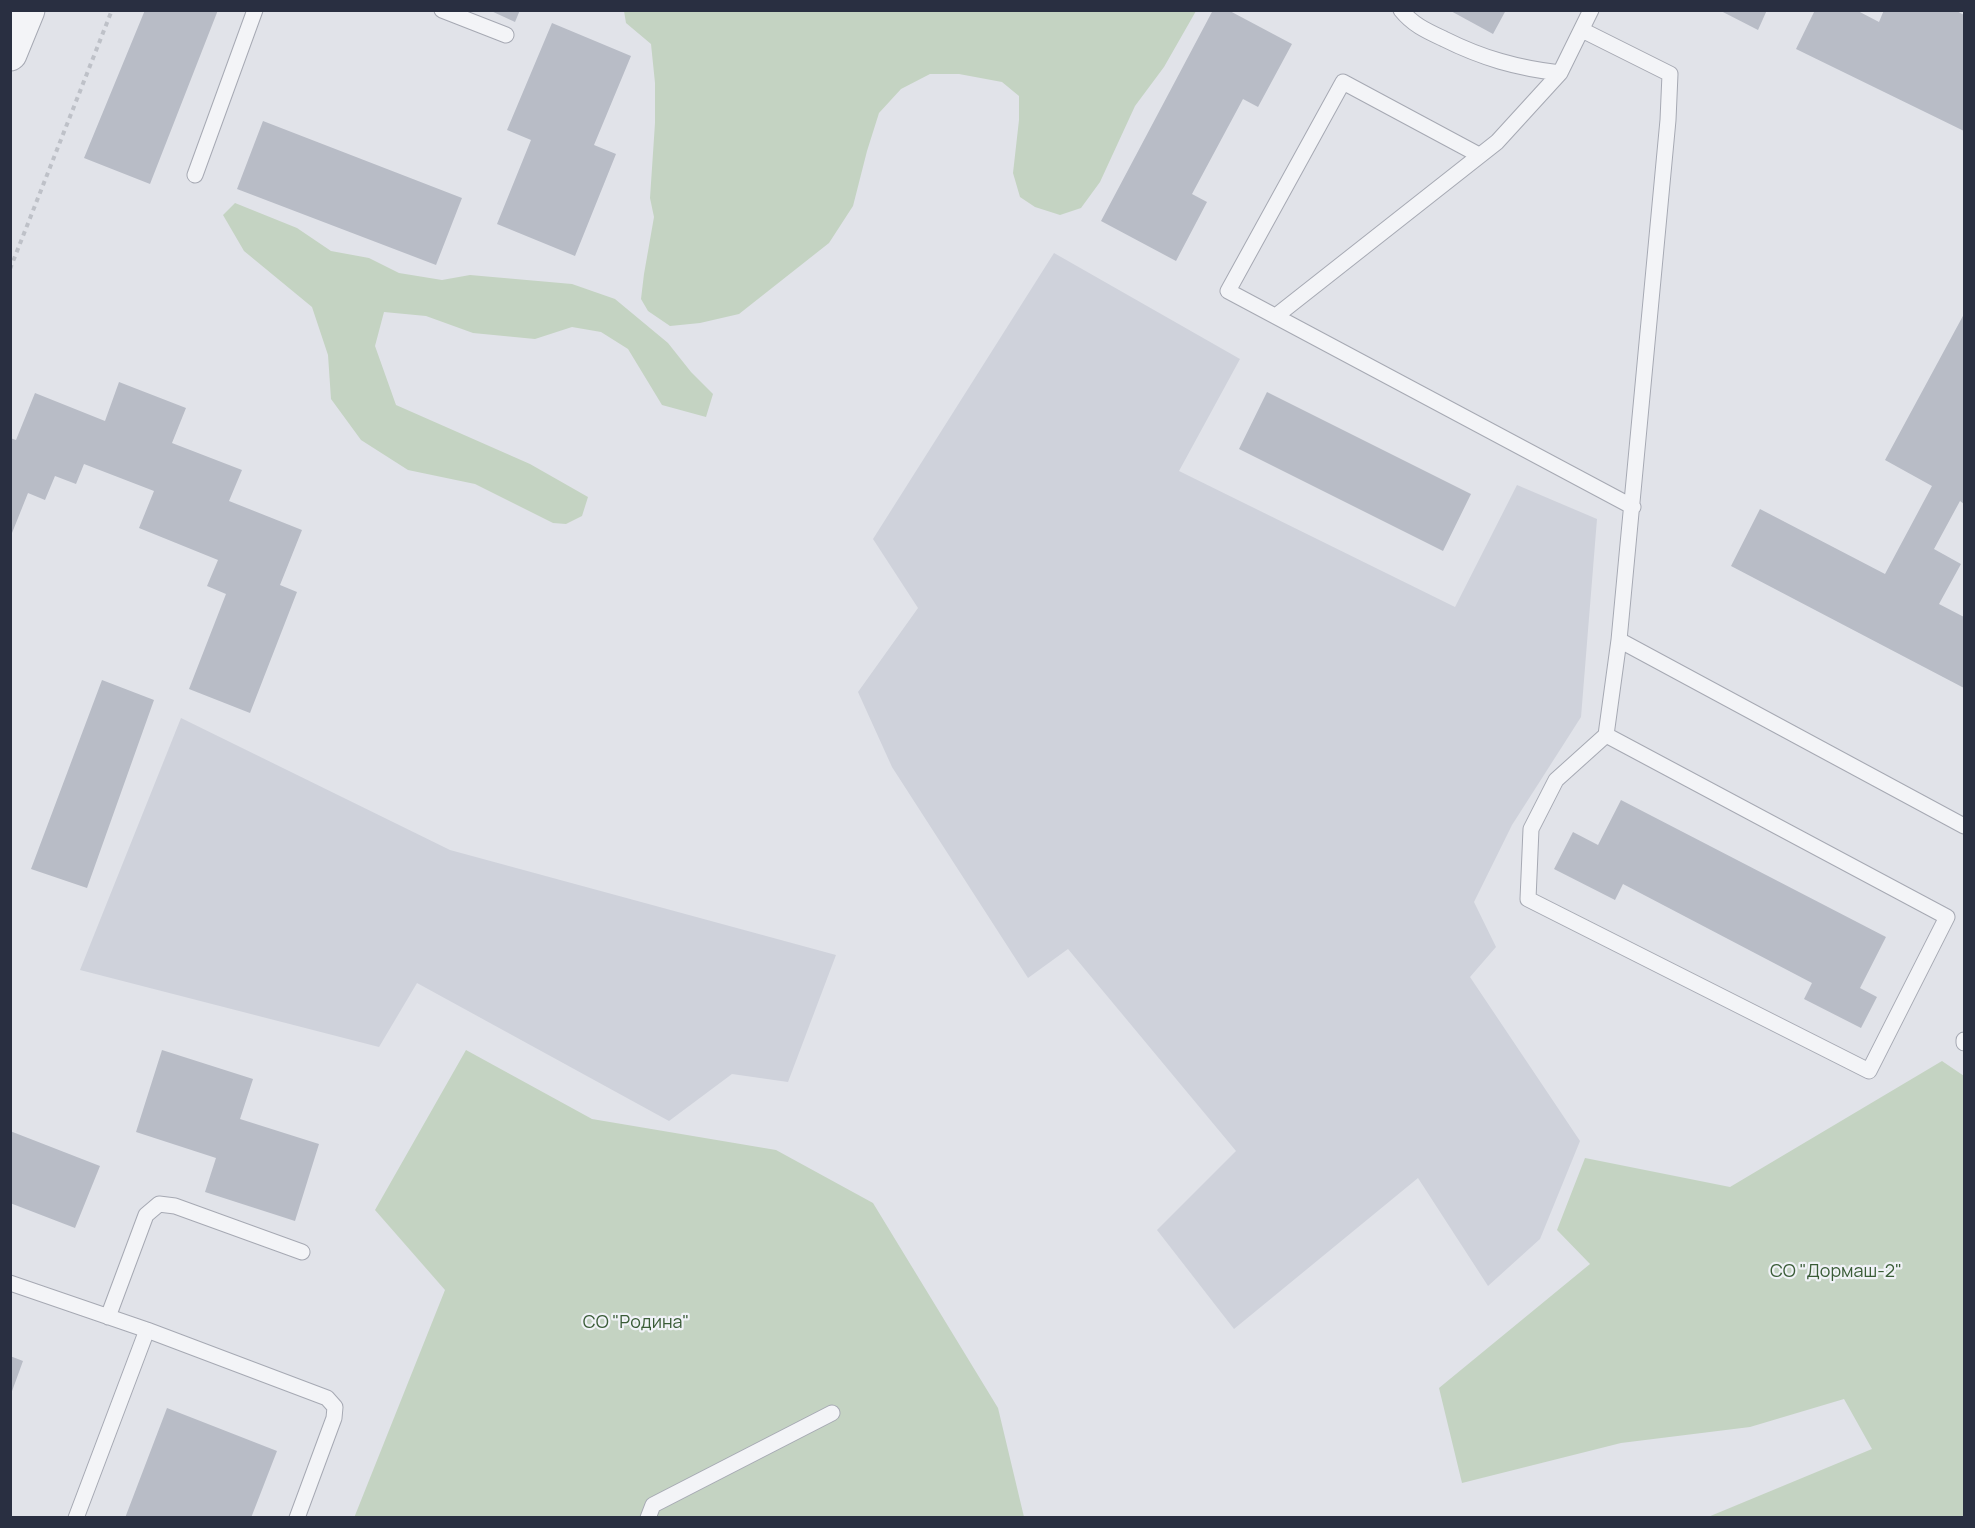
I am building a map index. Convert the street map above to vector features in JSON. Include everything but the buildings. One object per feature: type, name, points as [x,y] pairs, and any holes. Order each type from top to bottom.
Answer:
[{"type":"street","points":[[10,54],[28,10]]},
{"type":"lane","points":[[195,175],[255,10]]},
{"type":"lane","points":[[442,10],[506,35]]},
{"type":"lane","points":[[1401,10],[1412,23],[1472,53],[1524,69],[1560,73]]},
{"type":"lane","points":[[1276,316],[1497,142],[1560,73],[1591,10]]},
{"type":"lane","points":[[1582,30],[1670,75],[1668,120],[1619,640],[1606,735],[1556,780],[1531,829],[1528,899],[1869,1071],[1947,917],[1606,735]]},
{"type":"lane","points":[[1479,155],[1343,82],[1228,291],[1632,507]]},
{"type":"lane","points":[[1619,640],[1965,826]]},
{"type":"lane","points":[[108,1317],[146,1215],[159,1204],[176,1206],[302,1252]]},
{"type":"lane","points":[[10,1283],[147,1330],[327,1398],[335,1407],[334,1418],[297,1518]]},
{"type":"lane","points":[[76,1518],[147,1330]]},
{"type":"lane","points":[[648,1518],[652,1505],[832,1413]]},
{"type":"path","points":[[10,269],[112,10]]},
{"type":"shaded area","points":[[1054,253],[1240,359],[1179,471],[1455,607],[1517,485],[1597,519],[1581,717],[1512,825],[1474,902],[1496,947],[1470,977],[1580,1141],[1540,1239],[1488,1286],[1418,1178],[1234,1329],[1157,1230],[1236,1151],[1068,949],[1028,978],[892,767],[858,692],[918,608],[873,539]]},
{"type":"shaded area","points":[[181,718],[450,850],[836,955],[788,1082],[732,1074],[669,1121],[417,983],[379,1047],[80,970]]},
{"type":"green space","points":[[624,10],[1196,11],[1164,67],[1135,106],[1100,182],[1081,208],[1060,215],[1035,207],[1020,197],[1013,173],[1019,120],[1019,96],[1002,82],[959,74],[930,74],[901,89],[879,113],[853,206],[829,243],[739,314],[700,323],[670,326],[648,311],[641,299],[654,217],[650,198],[655,83],[651,44],[626,23]]},
{"type":"green space","points":[[235,203],[297,228],[331,251],[369,258],[399,273],[442,280],[470,275],[572,284],[615,299],[668,343],[691,372],[713,394],[706,417],[662,405],[628,349],[601,332],[572,327],[535,339],[473,333],[426,316],[384,312],[375,346],[396,405],[530,464],[588,497],[582,516],[566,524],[553,523],[475,484],[408,470],[361,440],[331,399],[328,355],[312,307],[244,251],[223,215]]},
{"type":"green space","name":"СО \"Родина\"","points":[[466,1050],[592,1119],[776,1150],[873,1203],[998,1408],[1024,1517],[354,1518],[445,1290],[375,1210]]},
{"type":"green space","name":"СО \"Дормаш-2\"","points":[[1942,1061],[1964,1076],[1964,1517],[1708,1517],[1872,1449],[1844,1399],[1750,1427],[1621,1443],[1462,1483],[1439,1388],[1590,1264],[1557,1230],[1585,1158],[1730,1187]]}]
